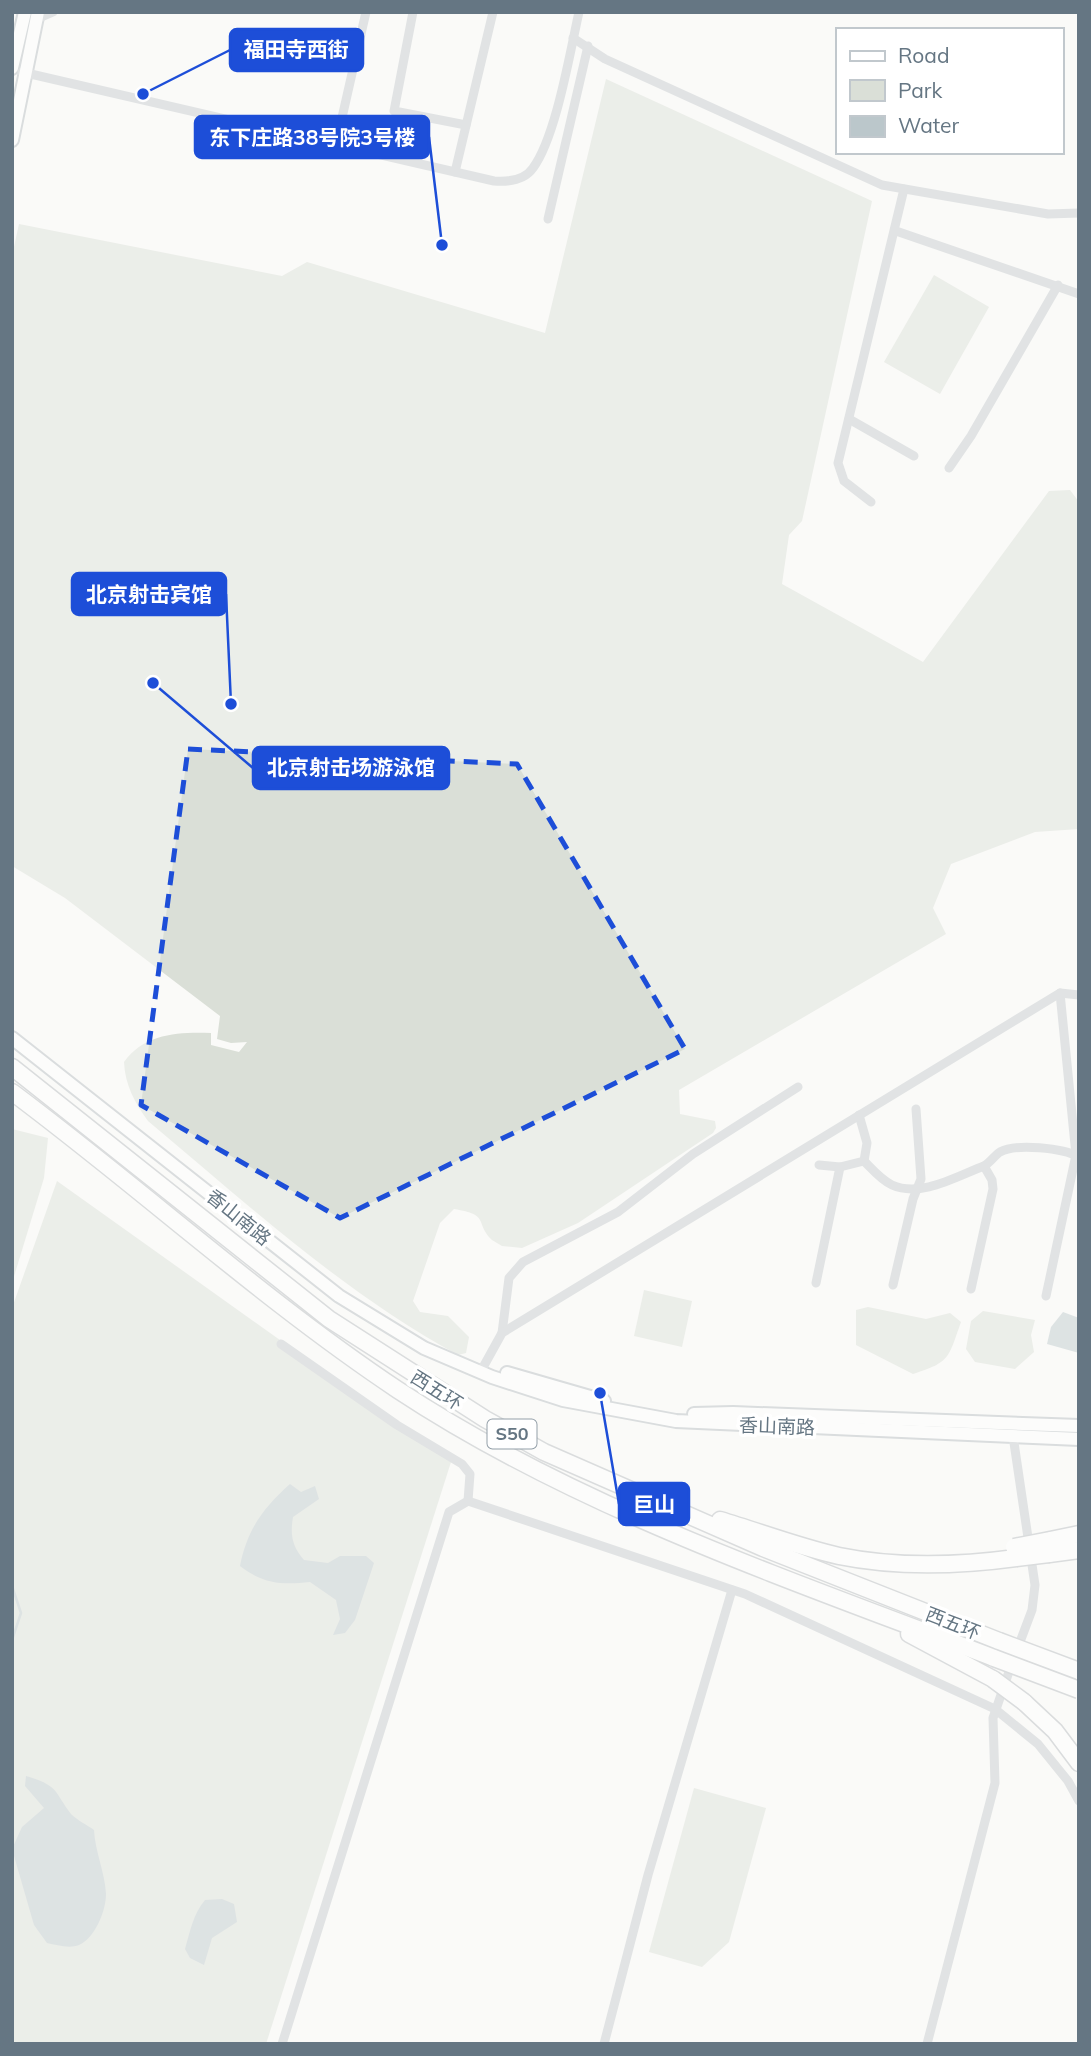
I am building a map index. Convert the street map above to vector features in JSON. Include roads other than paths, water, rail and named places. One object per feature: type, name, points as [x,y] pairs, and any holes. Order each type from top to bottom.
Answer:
[{"type":"highway","name":"西五环","points":[[12,1067],[329,1319],[410,1374],[544,1452],[763,1548],[1079,1671]]},
{"type":"highway","name":"西五环","points":[[12,1092],[318,1334],[400,1391],[474,1436],[535,1469],[648,1520],[852,1603],[1079,1690]]},
{"type":"highway","points":[[656,1501],[838,1555],[880,1563],[926,1565],[1015,1553],[1050,1547],[1079,1534]]},
{"type":"highway","points":[[1050,1547],[1079,1550]]},
{"type":"highway","points":[[852,1603],[993,1679],[1024,1702],[1055,1731],[1079,1763]]},
{"type":"main road","points":[[12,69],[25,12]]},
{"type":"main road","points":[[12,139],[38,16]]},
{"type":"main road","name":"香山南路","points":[[12,1038],[65,1077],[339,1296],[424,1348],[481,1371],[563,1400],[676,1421],[1079,1439]]},
{"type":"main road","name":"香山南路","points":[[481,1371],[503,1372],[599,1400],[653,1412],[1079,1426]]},
{"type":"street","points":[[38,16],[53,12]]},
{"type":"street","points":[[336,144],[366,12]]},
{"type":"street","points":[[413,12],[394,111],[466,125]]},
{"type":"street","points":[[455,172],[493,12]]},
{"type":"street","points":[[12,69],[455,172],[509,182],[533,170],[551,125],[577,13]]},
{"type":"street","points":[[573,38],[605,59],[881,185],[1048,214],[1079,213]]},
{"type":"street","points":[[548,219],[587,46]]},
{"type":"street","points":[[871,502],[844,481],[838,472],[878,288],[897,231],[904,189]]},
{"type":"street","points":[[897,231],[1079,294]]},
{"type":"street","points":[[949,468],[971,436],[1058,285]]},
{"type":"street","points":[[849,418],[914,456]]},
{"type":"street","points":[[1046,1296],[1077,1156],[1060,993]]},
{"type":"street","points":[[502,1333],[1060,993],[1079,995]]},
{"type":"street","points":[[481,1371],[502,1333],[509,1278],[523,1262],[618,1212],[693,1154],[798,1087]]},
{"type":"street","points":[[893,1285],[913,1199],[921,1179],[916,1109]]},
{"type":"street","points":[[859,1115],[867,1143],[864,1160]]},
{"type":"street","points":[[864,1160],[885,1181],[895,1186],[919,1189],[984,1166],[1002,1150],[1036,1148],[1077,1156]]},
{"type":"street","points":[[819,1165],[840,1167],[864,1160]]},
{"type":"street","points":[[971,1289],[993,1189],[992,1180],[984,1166]]},
{"type":"street","points":[[816,1283],[840,1167]]},
{"type":"street","points":[[281,1344],[397,1425],[462,1464],[470,1474],[468,1501]]},
{"type":"street","points":[[927,2044],[995,1783],[995,1709],[1032,1610],[1035,1585],[1013,1436]]},
{"type":"street","points":[[282,2044],[449,1512],[468,1501],[732,1590],[995,1709],[1038,1744],[1068,1781],[1079,1801]]},
{"type":"street","points":[[604,2044],[648,1875],[732,1590]]},
{"type":"water","points":[[1063,1312],[1079,1318],[1079,1353],[1047,1344],[1051,1327]]},
{"type":"water","points":[[290,1484],[301,1492],[315,1486],[319,1499],[293,1517],[293,1540],[304,1560],[328,1563],[340,1556],[366,1556],[374,1563],[355,1620],[345,1633],[333,1635],[340,1619],[336,1600],[310,1582],[273,1582],[257,1577],[240,1566],[247,1541],[258,1520]]},
{"type":"water","points":[[26,1776],[50,1786],[71,1814],[94,1830],[106,1894],[102,1916],[95,1930],[79,1945],[67,1947],[47,1943],[34,1925],[12,1849],[22,1827],[44,1808],[25,1786]]},
{"type":"water","points":[[222,1899],[234,1904],[237,1922],[212,1938],[204,1965],[190,1958],[185,1949],[192,1923],[205,1900]]},
{"type":"waterway","points":[[12,1586],[21,1613],[12,1640]]},
{"type":"place","name":"福田寺西街","points":[[143,94]]},
{"type":"place","name":"东下庄路38号院3号楼","points":[[442,245]]},
{"type":"place","name":"北京射击场游泳馆","points":[[153,683]]},
{"type":"place","name":"北京射击宾馆","points":[[231,704]]},
{"type":"place","name":"巨山","points":[[600,1393]]}]
